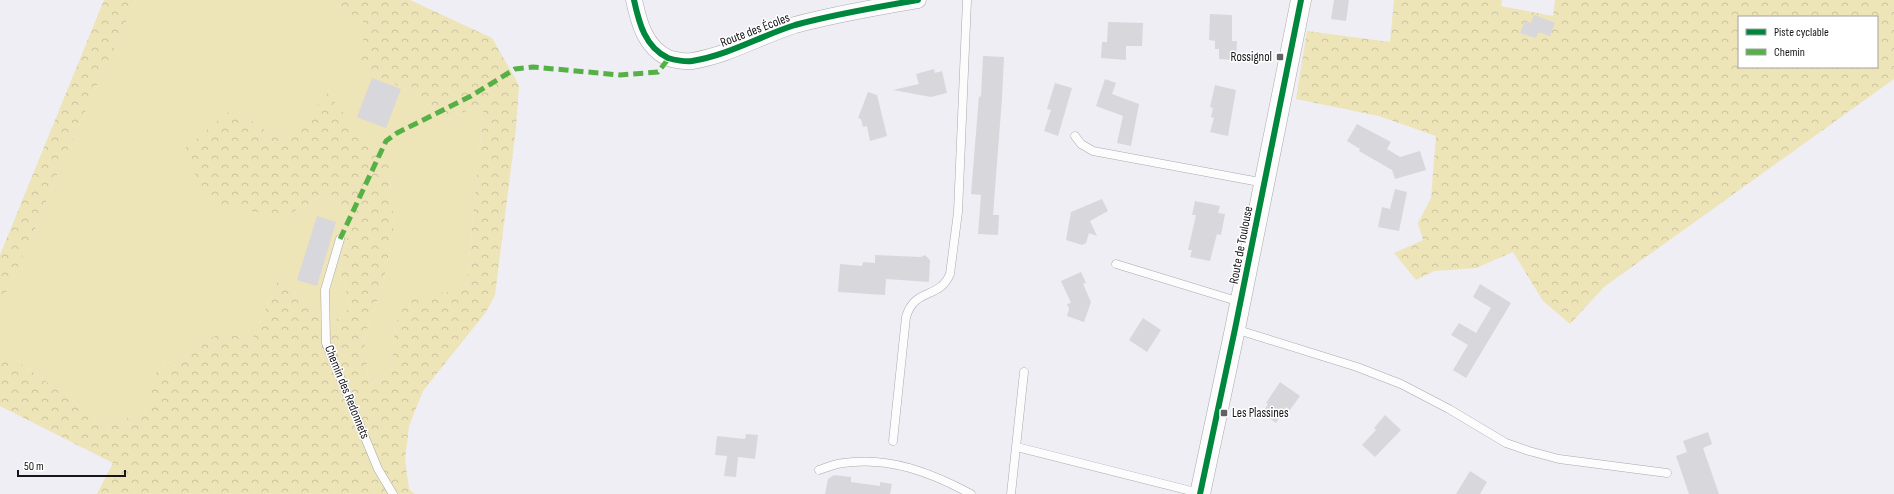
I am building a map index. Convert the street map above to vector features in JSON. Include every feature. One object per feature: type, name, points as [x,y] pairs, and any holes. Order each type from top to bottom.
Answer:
[{"type":"street","name":"Route des Écoles","points":[[634,0],[640,28],[653,46],[669,58],[690,62],[717,56],[795,26],[833,16],[918,0]]},
{"type":"street","name":"Route de Toulouse","points":[[1200,493],[1241,302],[1301,0]]},
{"type":"lane","points":[[893,441],[906,316],[909,306],[916,299],[938,290],[946,283],[950,274],[958,212],[967,0]]},
{"type":"lane","points":[[1075,136],[1081,144],[1093,151],[1265,183]]},
{"type":"lane","name":"Chemin des Redonnets","points":[[340,239],[325,290],[326,343],[378,469],[393,494]]},
{"type":"lane","points":[[1116,264],[1241,302]]},
{"type":"lane","points":[[1235,329],[1356,367],[1401,384],[1449,409],[1506,443],[1529,451],[1559,459],[1667,472]]},
{"type":"lane","points":[[1011,494],[1024,372]]},
{"type":"lane","points":[[1017,447],[1200,493]]},
{"type":"lane","points":[[819,470],[843,463],[893,463],[941,478],[971,494]]},
{"type":"green space","points":[[104,0],[136,0],[63,160],[35,229],[0,306],[0,255]]},
{"type":"green space","points":[[136,0],[325,0],[369,25],[355,64],[417,95],[447,119],[484,104],[466,290],[395,325],[391,377],[369,384],[364,338],[383,285],[394,225],[389,168],[366,143],[284,143],[233,108],[286,216],[320,197],[354,210],[339,274],[352,306],[331,325],[319,311],[278,280],[252,340],[221,332],[152,375],[152,405],[111,427],[0,349],[0,305],[35,229],[63,160]]},
{"type":"green space","points":[[325,0],[410,0],[492,38],[519,86],[516,128],[495,295],[486,312],[423,391],[409,426],[405,460],[409,489],[415,494],[97,494],[113,463],[0,406],[0,349],[111,427],[152,405],[152,375],[221,332],[252,340],[278,280],[319,311],[330,325],[352,306],[339,274],[354,210],[320,197],[286,216],[211,206],[183,150],[233,108],[284,143],[328,93],[366,143],[389,167],[394,225],[383,285],[364,338],[369,384],[391,377],[395,325],[409,297],[466,290],[484,104],[447,119],[417,95],[354,64],[369,25]]},
{"type":"green space","points":[[1394,0],[1502,0],[1501,6],[1553,16],[1555,0],[1894,0],[1894,79],[1604,287],[1570,324],[1543,301],[1513,252],[1476,268],[1434,271],[1416,280],[1394,253],[1423,240],[1418,223],[1431,198],[1436,136],[1379,116],[1296,99],[1307,31],[1390,42]]},
{"type":"building","points":[[1334,0],[1349,0],[1346,21],[1331,19]]},
{"type":"building","points":[[1210,14],[1232,15],[1232,41],[1237,41],[1236,60],[1219,59],[1219,49],[1215,49],[1215,41],[1209,40]]},
{"type":"building","points":[[1534,15],[1555,23],[1550,36],[1538,32],[1536,38],[1520,33],[1525,21],[1531,23]]},
{"type":"building","points":[[1108,22],[1143,23],[1142,46],[1126,46],[1126,60],[1101,58],[1102,42],[1107,42]]},
{"type":"building","points":[[983,56],[1004,57],[993,215],[999,215],[998,235],[978,234],[981,195],[971,194],[979,96],[981,97]]},
{"type":"building","points":[[934,69],[935,73],[942,71],[947,93],[931,97],[893,90],[919,84],[916,74]]},
{"type":"building","points":[[372,78],[401,89],[386,128],[357,117]]},
{"type":"building","points":[[1105,79],[1116,83],[1112,94],[1139,104],[1131,146],[1117,143],[1123,116],[1096,106]]},
{"type":"building","points":[[1055,83],[1072,88],[1058,136],[1044,131],[1051,110],[1047,109]]},
{"type":"building","points":[[1215,85],[1236,90],[1228,136],[1210,132],[1214,118],[1211,117],[1213,108],[1210,107]]},
{"type":"building","points":[[868,92],[877,95],[887,136],[870,141],[867,126],[863,127],[861,119],[858,118]]},
{"type":"building","points":[[1357,124],[1391,142],[1387,149],[1400,157],[1420,151],[1426,170],[1395,179],[1392,170],[1359,151],[1360,149],[1347,141]]},
{"type":"building","points":[[1395,189],[1407,192],[1399,231],[1378,227],[1382,207],[1390,209]]},
{"type":"building","points":[[1102,199],[1108,211],[1090,221],[1097,236],[1089,233],[1086,243],[1082,245],[1066,240],[1071,212]]},
{"type":"building","points":[[1195,201],[1220,206],[1218,213],[1225,214],[1221,235],[1217,234],[1210,261],[1190,257],[1192,250],[1188,250],[1196,215],[1192,215]]},
{"type":"building","points":[[317,216],[336,222],[317,286],[297,280]]},
{"type":"building","points":[[875,255],[921,257],[925,255],[930,260],[929,282],[886,279],[885,295],[838,292],[840,264],[862,266],[863,262],[875,263]]},
{"type":"building","points":[[1081,272],[1086,283],[1083,284],[1091,302],[1084,322],[1067,316],[1069,309],[1067,304],[1071,303],[1061,281]]},
{"type":"building","points":[[1480,284],[1511,303],[1466,378],[1453,370],[1468,345],[1451,335],[1459,323],[1476,333],[1491,308],[1473,297]]},
{"type":"building","points":[[1143,318],[1161,330],[1147,352],[1129,340]]},
{"type":"building","points":[[1280,382],[1300,396],[1290,410],[1286,407],[1276,423],[1262,413],[1268,404],[1266,403]]},
{"type":"building","points":[[1385,415],[1401,430],[1375,457],[1362,445],[1376,430],[1374,428]]},
{"type":"building","points":[[1708,432],[1712,444],[1703,448],[1719,494],[1689,494],[1676,456],[1687,452],[1683,441]]},
{"type":"building","points":[[746,434],[758,435],[755,459],[738,457],[736,477],[724,476],[727,456],[715,455],[717,436],[745,439]]},
{"type":"building","points":[[1470,471],[1487,482],[1480,494],[1456,494]]},
{"type":"building","points":[[834,475],[851,477],[851,482],[880,486],[880,482],[892,484],[890,494],[825,494],[828,479]]},
{"type":"marked path","points":[[340,239],[386,141],[397,133],[471,96],[515,69],[533,67],[620,75],[658,72],[669,58]]},
{"type":"cycle path","points":[[634,0],[641,26],[648,41],[660,53],[668,58],[680,61],[706,58],[732,50],[782,29],[810,21],[918,0]]},
{"type":"cycle path","points":[[1200,494],[1235,329],[1301,0]]},
{"type":"place","name":"Rossignol","points":[[1280,57]]},
{"type":"place","name":"Les Plassines","points":[[1224,413]]}]
